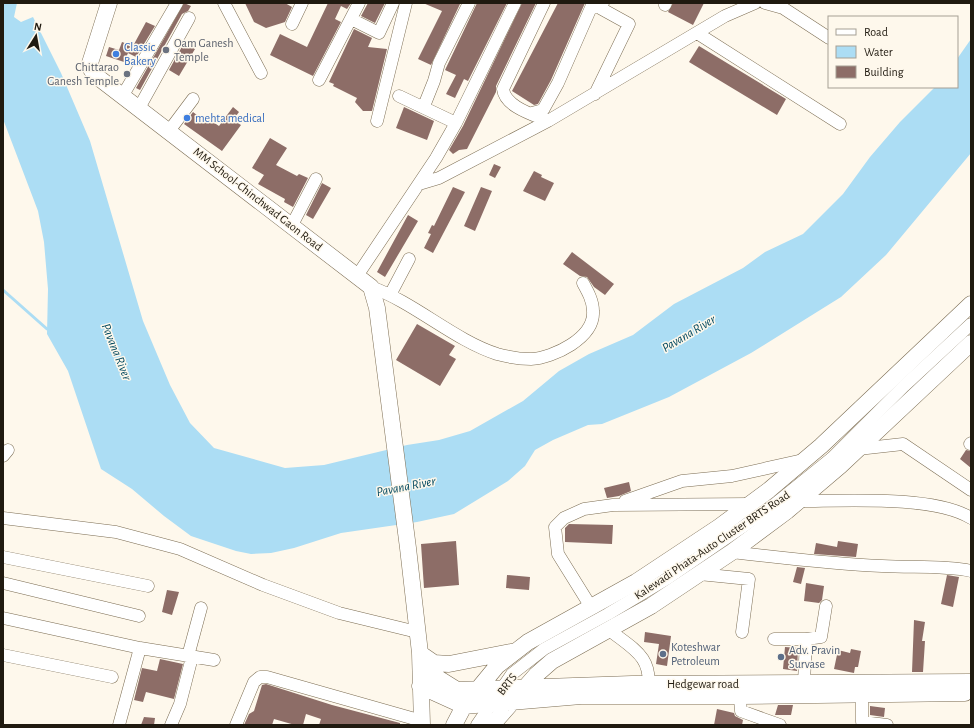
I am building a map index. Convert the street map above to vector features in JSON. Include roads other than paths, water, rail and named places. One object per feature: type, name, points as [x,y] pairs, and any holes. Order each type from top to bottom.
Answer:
[{"type":"main road","name":"MM School-Chinchwad Gaon Road","points":[[109,3],[90,62],[91,69],[96,75],[371,287]]},
{"type":"main road","points":[[371,287],[377,308],[408,548],[420,653],[422,723]]},
{"type":"main road","points":[[454,725],[464,706],[497,666],[528,642],[636,582],[750,504],[805,460],[971,304]]},
{"type":"main road","points":[[492,725],[524,688],[552,661],[651,606],[732,552],[799,501],[970,346]]},
{"type":"main road","points":[[420,653],[434,663],[449,664],[517,651]]},
{"type":"main road","name":"Hedgewar road","points":[[420,653],[433,675],[457,690],[581,685],[648,690],[739,690],[862,694],[971,693]]},
{"type":"main road","name":"Hedgewar road","points":[[739,690],[804,683],[971,682]]},
{"type":"main road","points":[[420,686],[464,706]]},
{"type":"main road","name":"Hedgewar road","points":[[464,706],[648,690]]},
{"type":"street","points":[[123,95],[177,3]]},
{"type":"street","points":[[224,3],[261,73]]},
{"type":"street","points":[[292,24],[302,3]]},
{"type":"street","points":[[319,80],[359,3]]},
{"type":"street","points":[[350,18],[379,33],[393,3]]},
{"type":"street","points":[[377,121],[406,3]]},
{"type":"street","points":[[424,106],[434,81],[439,63],[468,3]]},
{"type":"street","points":[[357,276],[419,184],[456,123],[515,3]]},
{"type":"street","points":[[544,3],[503,89],[506,99],[514,105],[548,121]]},
{"type":"street","points":[[532,113],[543,110],[558,83],[593,3]]},
{"type":"street","points":[[594,94],[629,24],[600,8],[603,3]]},
{"type":"street","points":[[419,184],[439,178],[548,121],[725,16],[755,3]]},
{"type":"street","points":[[765,3],[783,8],[828,37]]},
{"type":"street","points":[[139,108],[189,18]]},
{"type":"street","points":[[697,33],[840,124]]},
{"type":"street","points":[[399,96],[424,106],[456,123]]},
{"type":"street","points":[[169,131],[193,99]]},
{"type":"street","points":[[292,225],[316,179]]},
{"type":"street","points":[[390,295],[409,259]]},
{"type":"street","points":[[371,287],[390,295],[487,350],[507,356],[530,359],[562,350],[591,326],[594,312],[592,303],[583,283]]},
{"type":"street","name":"Kalewadi Phata-Auto Cluster BRTS Road","points":[[544,649],[608,614],[668,578],[770,508],[832,458],[904,386],[971,324]]},
{"type":"street","points":[[858,449],[903,444],[971,490]]},
{"type":"street","points":[[613,506],[682,481],[732,476],[805,460]]},
{"type":"street","points":[[799,501],[893,501],[934,506],[963,513],[971,518]]},
{"type":"street","points":[[591,607],[558,554],[555,527],[564,518],[584,509],[613,506],[750,504]]},
{"type":"street","points":[[3,518],[116,532],[180,549],[263,585],[332,610],[417,632]]},
{"type":"street","points":[[732,552],[810,561],[883,566],[950,567],[971,571]]},
{"type":"street","points":[[3,557],[148,586]]},
{"type":"street","points":[[699,574],[749,580],[742,632]]},
{"type":"street","points":[[3,583],[139,616]]},
{"type":"street","points":[[774,639],[806,639],[821,637],[826,606]]},
{"type":"street","points":[[172,725],[180,704],[201,608]]},
{"type":"street","points":[[3,618],[140,648],[214,660]]},
{"type":"street","points":[[608,629],[643,658],[650,674],[648,690]]},
{"type":"street","points":[[804,683],[806,639]]},
{"type":"street","points":[[119,725],[140,648]]},
{"type":"street","name":"BRTS","points":[[477,725],[512,674],[544,649]]},
{"type":"street","points":[[3,655],[112,677]]},
{"type":"street","points":[[236,725],[254,682],[260,677],[267,677],[422,723]]},
{"type":"street","points":[[739,690],[741,711],[780,725]]},
{"type":"street","points":[[862,694],[862,722],[887,725]]},
{"type":"water","name":"Pavana River","points":[[3,3],[17,3],[14,17],[21,22],[33,17],[61,73],[90,141],[143,321],[170,385],[190,423],[214,448],[285,468],[324,465],[407,445],[439,440],[470,431],[523,401],[559,371],[589,354],[633,335],[674,304],[743,268],[765,252],[803,234],[843,194],[870,157],[900,122],[934,88],[958,88],[958,58],[971,39],[971,153],[886,255],[841,297],[751,353],[669,397],[602,424],[588,425],[553,440],[535,450],[525,466],[508,481],[454,514],[417,522],[341,533],[294,548],[271,553],[251,554],[236,551],[191,536],[132,489],[101,469],[68,371],[47,334],[48,289],[44,242],[38,211],[3,119]]},
{"type":"waterway","points":[[3,290],[47,329],[50,329]]},
{"type":"place","name":"Oam Ganesh Temple","points":[[166,50]]},
{"type":"place","name":"Classic Bakery","points":[[116,54]]},
{"type":"place","name":"Chittarao Ganesh Temple","points":[[127,74]]},
{"type":"place","name":"mehta medical","points":[[187,118]]},
{"type":"place","name":"Koteshwar Petroleum","points":[[663,654]]},
{"type":"place","name":"Adv. Pravin Survase","points":[[781,657]]}]
